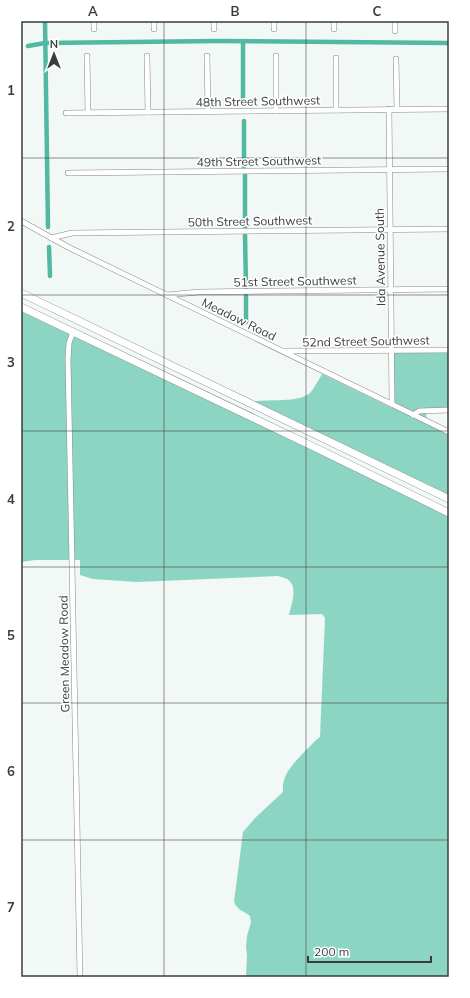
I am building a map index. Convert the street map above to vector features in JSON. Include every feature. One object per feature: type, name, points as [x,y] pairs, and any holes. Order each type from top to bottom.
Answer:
[{"type":"highway","points":[[21,292],[449,499]]},
{"type":"highway","points":[[21,307],[449,513]]},
{"type":"street","points":[[94,21],[94,29]]},
{"type":"street","points":[[154,21],[154,29]]},
{"type":"street","points":[[214,21],[214,29]]},
{"type":"street","points":[[274,21],[274,29]]},
{"type":"street","points":[[334,21],[334,29]]},
{"type":"street","points":[[395,21],[395,31]]},
{"type":"street","points":[[87,56],[88,113]]},
{"type":"street","points":[[147,56],[148,112]]},
{"type":"street","points":[[207,56],[208,111]]},
{"type":"street","points":[[276,56],[276,111]]},
{"type":"street","points":[[336,58],[336,110]]},
{"type":"street","points":[[396,59],[397,109]]},
{"type":"street","name":"Ida Avenue South","points":[[389,109],[392,404]]},
{"type":"street","name":"48th Street Southwest","points":[[66,113],[449,109]]},
{"type":"street","name":"49th Street Southwest","points":[[68,173],[449,169]]},
{"type":"street","name":"Meadow Road","points":[[21,221],[68,248],[449,432]]},
{"type":"street","name":"50th Street Southwest","points":[[51,238],[72,234],[449,229]]},
{"type":"street","name":"51st Street Southwest","points":[[166,295],[199,292],[449,289]]},
{"type":"street","name":"Green Meadow Road","points":[[72,332],[69,344],[68,359],[80,977]]},
{"type":"street","name":"52nd Street Southwest","points":[[282,352],[449,350]]},
{"type":"street","points":[[413,415],[419,411],[449,410]]},
{"type":"green space","points":[[21,309],[449,515],[449,977],[246,977],[247,936],[251,922],[250,916],[239,909],[234,902],[243,832],[255,818],[283,792],[286,774],[297,759],[320,737],[325,618],[322,614],[289,615],[293,596],[293,586],[287,579],[278,576],[137,582],[93,579],[80,575],[80,560],[35,560],[21,562]]},
{"type":"green space","points":[[393,350],[449,350],[449,410],[426,411],[427,422],[449,433],[449,497],[252,402],[290,400],[304,396],[311,392],[322,374],[392,408]]},
{"type":"waterway","points":[[45,21],[48,227]]},
{"type":"waterway","points":[[28,46],[45,43],[217,41],[449,43]]},
{"type":"waterway","points":[[243,42],[243,102]]},
{"type":"waterway","points":[[244,121],[244,168]]},
{"type":"waterway","points":[[245,175],[245,228]]},
{"type":"waterway","points":[[245,235],[246,288]]},
{"type":"waterway","points":[[49,247],[50,276]]},
{"type":"waterway","points":[[246,295],[246,322]]}]
